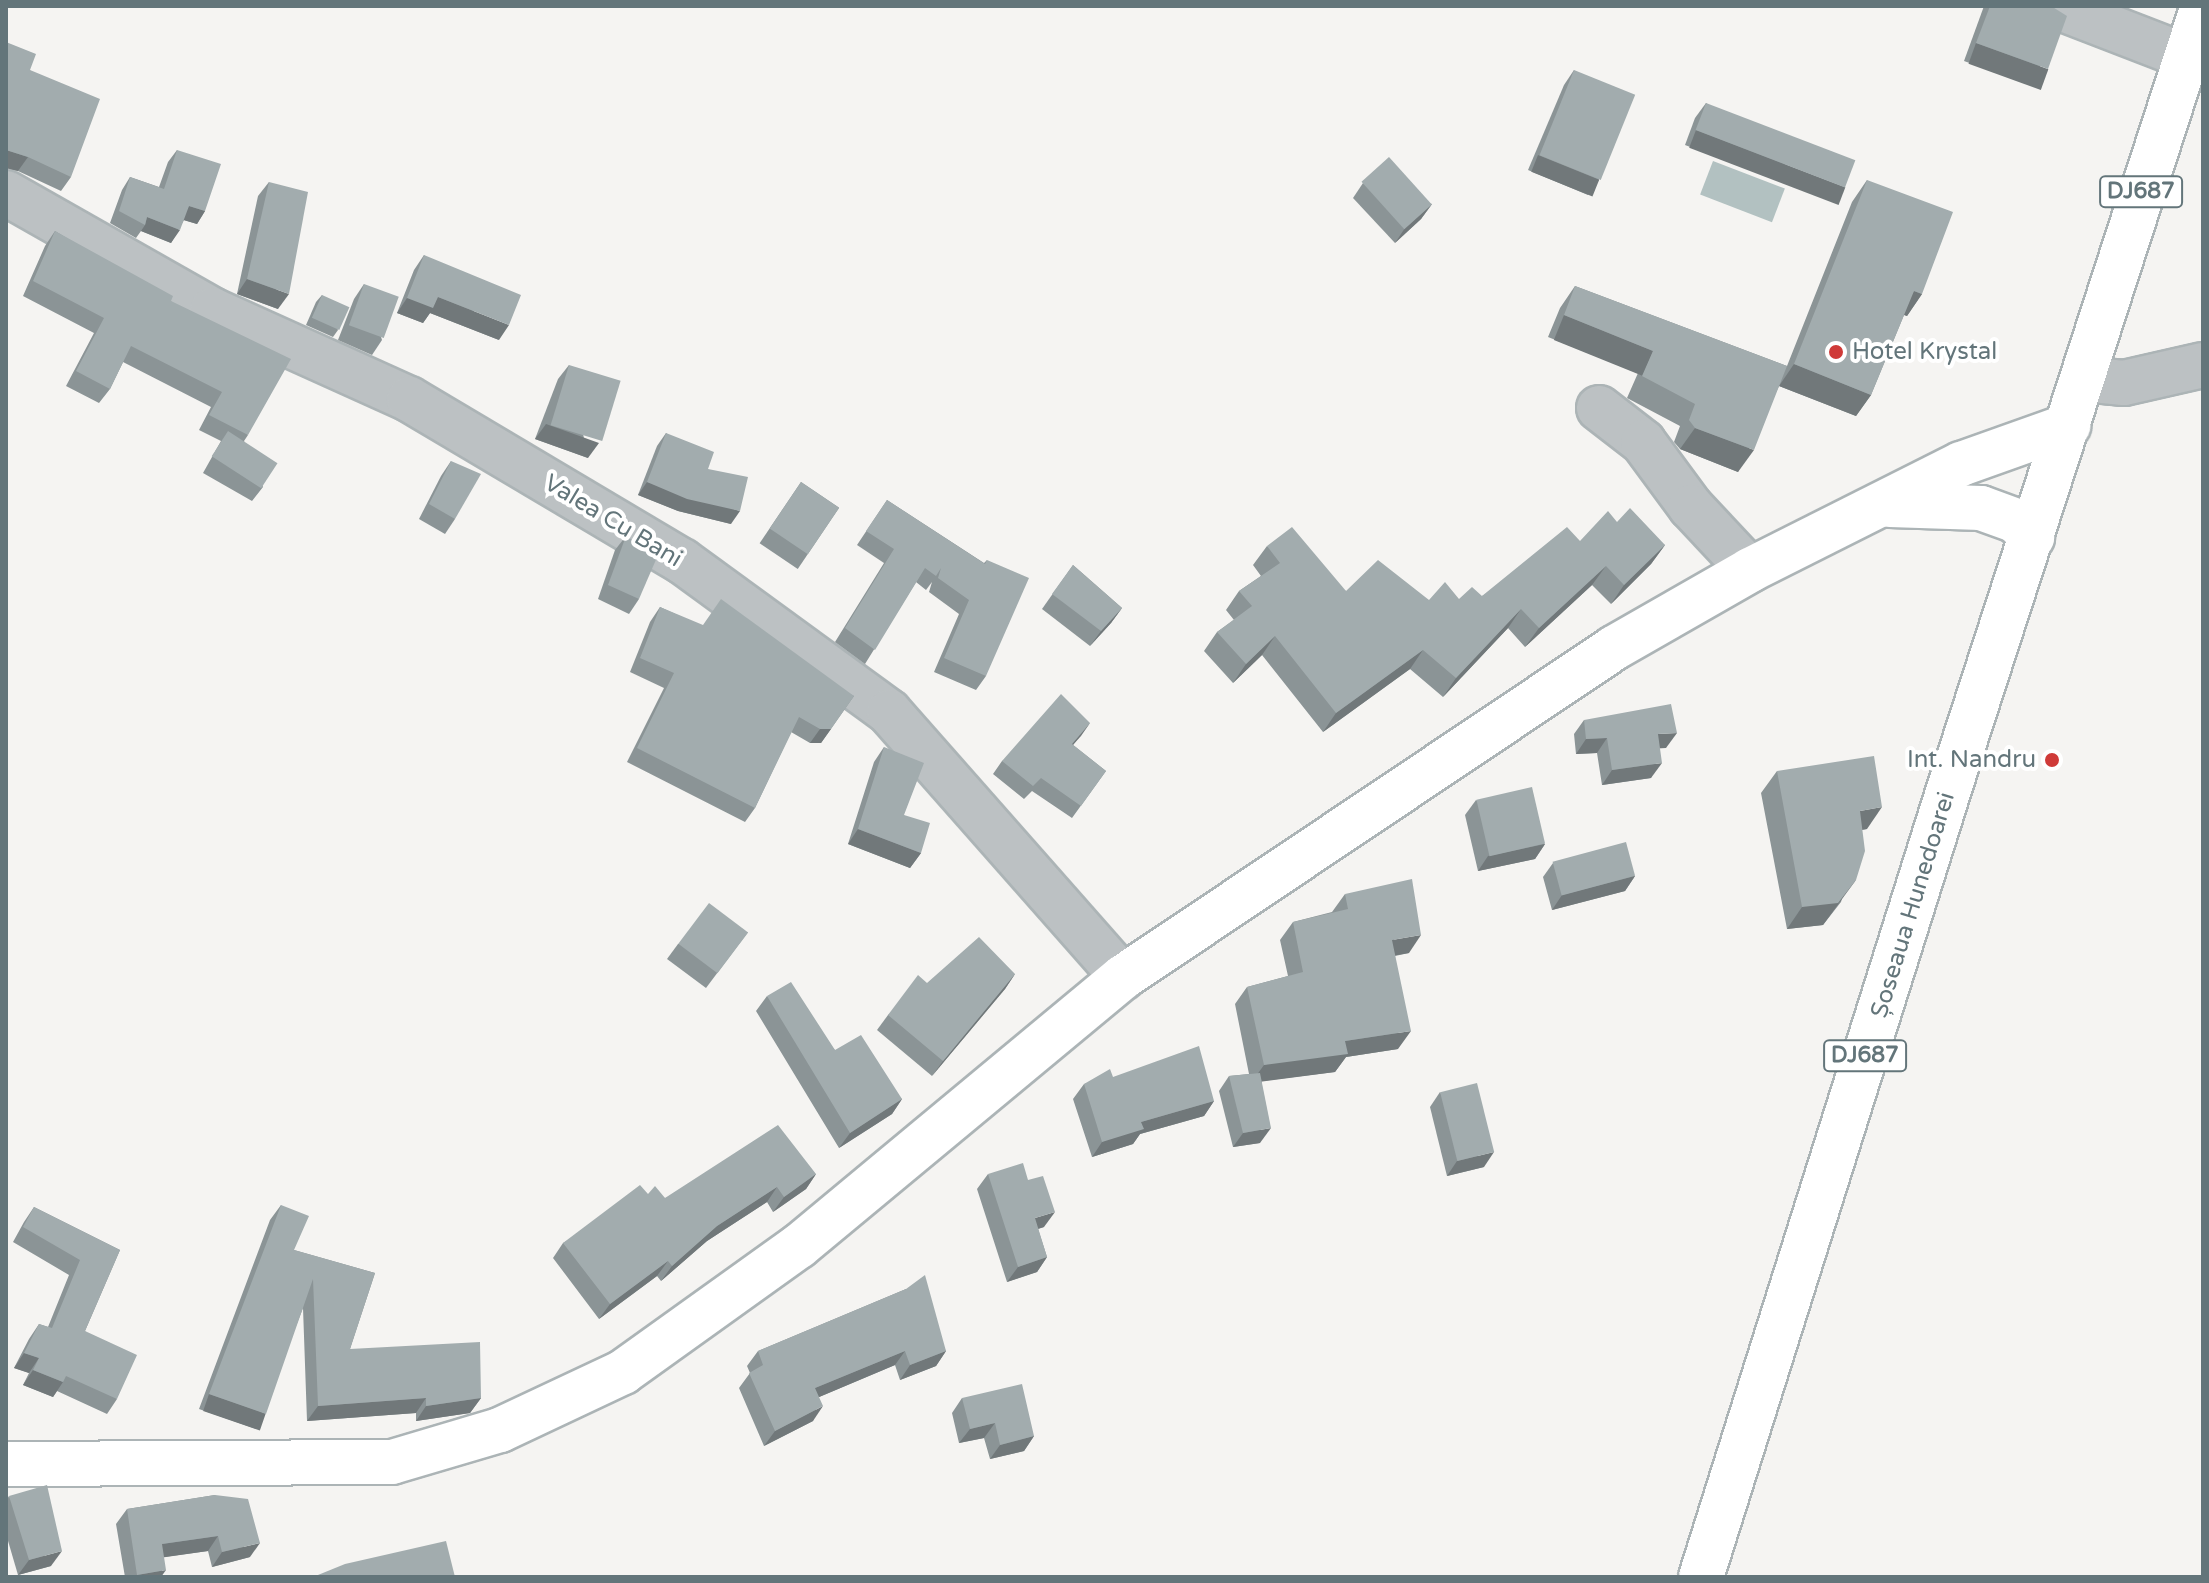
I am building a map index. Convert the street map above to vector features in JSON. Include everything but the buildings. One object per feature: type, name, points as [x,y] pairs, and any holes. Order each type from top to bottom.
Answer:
[{"type":"main road","name":"Șoseaua Hunedoarei","points":[[1701,1577],[2203,6]]},
{"type":"main road","points":[[6,1464],[392,1462],[500,1430],[623,1372],[799,1246],[1123,977],[1614,648],[1750,570],[1961,464],[2068,426]]},
{"type":"main road","points":[[1879,505],[1981,508],[2016,521],[2032,537]]},
{"type":"street","points":[[2055,6],[2187,57]]},
{"type":"street","name":"Valea Cu Bani","points":[[6,193],[212,310],[409,399],[682,561],[889,712],[1123,977]]},
{"type":"street","points":[[2083,379],[2124,383],[2203,365]]},
{"type":"street","points":[[1599,408],[1643,442],[1691,507],[1750,570]]},
{"type":"shaded area","points":[[1713,161],[1785,189],[1772,222],[1700,195]]},
{"type":"place","name":"Hotel Krystal","points":[[1836,352]]},
{"type":"place","name":"Int. Nandru","points":[[2052,760]]}]
